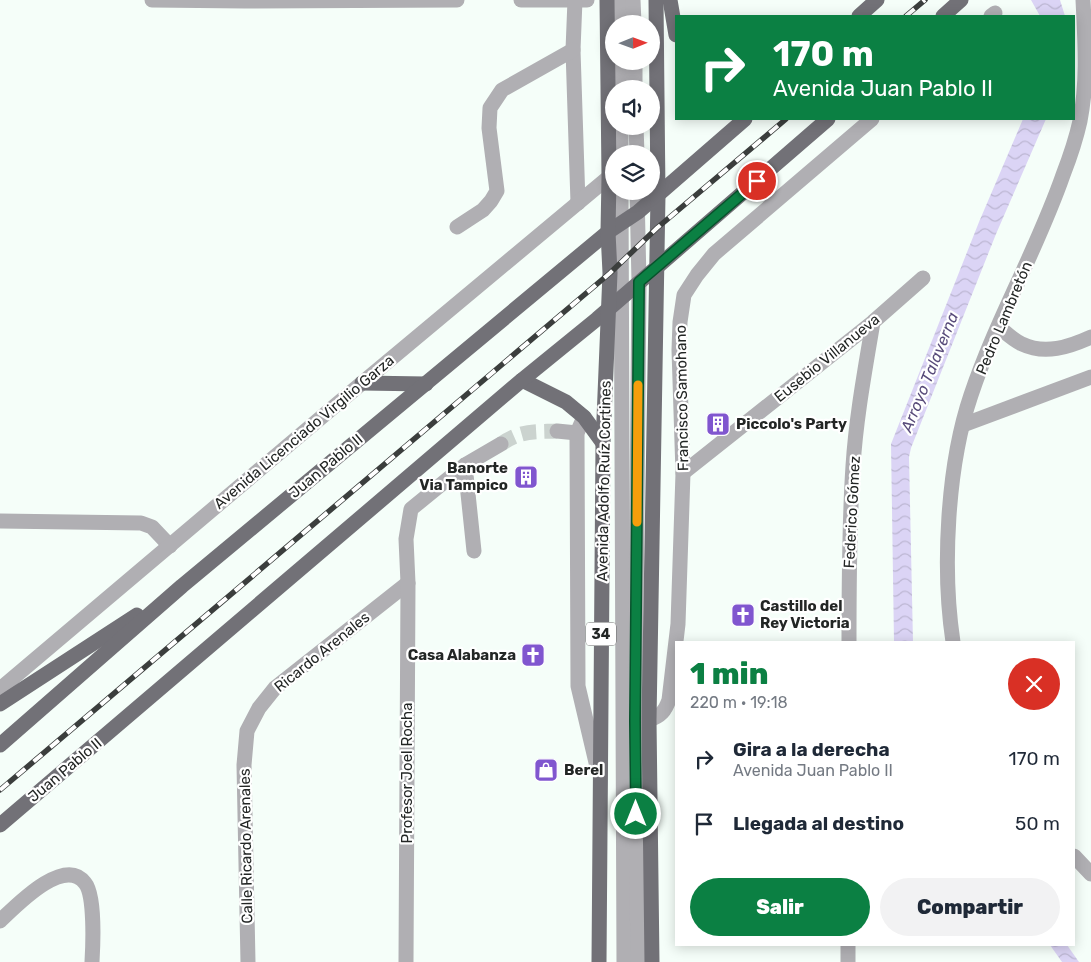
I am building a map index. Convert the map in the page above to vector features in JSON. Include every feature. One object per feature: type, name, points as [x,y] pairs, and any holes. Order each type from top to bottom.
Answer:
[{"type":"main road","name":"Avenida Adolfo Ruíz Cortines","points":[[607,0],[609,145]]},
{"type":"main road","points":[[656,0],[657,145]]},
{"type":"main road","points":[[670,0],[675,28]]},
{"type":"main road","points":[[860,15],[877,0]]},
{"type":"main road","points":[[944,15],[961,0]]},
{"type":"main road","name":"Juan Pablo II","points":[[660,192],[743,120]]},
{"type":"main road","name":"Juan Pablo II","points":[[0,825],[657,267],[827,120]]},
{"type":"main road","name":"Avenida Adolfo Ruíz Cortines","points":[[599,962],[603,443],[610,306],[609,200]]},
{"type":"main road","name":"Juan Pablo II","points":[[0,745],[182,586],[608,232],[638,212],[651,200]]},
{"type":"main road","points":[[652,962],[650,720],[658,200]]},
{"type":"main road","points":[[522,380],[550,392],[566,402],[584,416],[603,443]]},
{"type":"main road","points":[[362,383],[426,384]]},
{"type":"main road","points":[[0,704],[182,586]]},
{"type":"street","points":[[152,0],[457,0]]},
{"type":"street","points":[[521,0],[587,0]]},
{"type":"street","points":[[575,0],[573,50],[578,203]]},
{"type":"street","points":[[621,0],[621,15]]},
{"type":"street","points":[[633,0],[634,15]]},
{"type":"street","name":"Pedro Lambretón","points":[[953,641],[949,615],[948,547],[952,487],[963,425],[971,395],[1051,209],[1075,142],[1080,121],[1086,61],[1083,0]]},
{"type":"street","points":[[457,227],[483,210],[491,202],[497,191],[489,128],[490,108],[502,90],[573,50]]},
{"type":"street","name":"Francisco Samohano","points":[[677,641],[683,473],[679,350],[680,322],[684,295],[714,254],[871,120]]},
{"type":"street","name":"Avenida Licenciado Virgilio Garza","points":[[0,689],[362,383],[605,181]]},
{"type":"street","points":[[621,200],[624,962]]},
{"type":"street","points":[[637,200],[639,282],[635,721],[638,962]]},
{"type":"street","name":"Eusebio Villanueva","points":[[683,473],[872,322],[923,278]]},
{"type":"street","name":"Federico Gómez","points":[[849,641],[849,563],[853,466],[859,405],[872,322]]},
{"type":"street","points":[[999,327],[1020,343],[1043,350],[1072,345],[1091,337]]},
{"type":"street","points":[[963,425],[1091,376]]},
{"type":"street","points":[[584,416],[577,433],[578,686],[599,778]]},
{"type":"street","points":[[557,431],[577,433]]},
{"type":"street","name":"Profesor Joel Rocha","points":[[406,962],[408,583],[406,552],[411,509],[466,465],[501,444]]},
{"type":"street","points":[[466,465],[474,551]]},
{"type":"street","points":[[0,521],[141,523],[152,527],[170,546]]},
{"type":"street","name":"Ricardo Arenales","points":[[247,731],[259,708],[275,688],[408,583]]},
{"type":"street","name":"Francisco Samohano","points":[[650,720],[659,717],[665,711],[669,700],[675,659]]},
{"type":"street","name":"Calle Ricardo Arenales","points":[[247,731],[244,765],[248,962]]},
{"type":"street","points":[[1075,857],[1091,874]]},
{"type":"street","points":[[0,921],[31,892],[48,880],[63,875],[76,876],[86,883],[90,898],[93,917],[92,962]]},
{"type":"street","points":[[848,946],[848,962]]},
{"type":"water","points":[[1031,0],[1060,0],[1065,15],[1039,15]]},
{"type":"water","name":"Arroyo Talaverna","points":[[1023,120],[1046,120],[996,234],[911,448],[909,457],[913,641],[894,641],[891,444],[979,222]]},
{"type":"water","points":[[1051,946],[1068,946],[1079,962],[1062,962]]},
{"type":"tunnel","points":[[501,444],[521,434],[557,431]]},
{"type":"railway","points":[[907,15],[925,0]]},
{"type":"railway","points":[[0,790],[610,273],[657,228],[785,120]]},
{"type":"slow traffic","points":[[637,522],[638,385]]},
{"type":"place","name":"Piccolo's Party","points":[[718,424]]},
{"type":"place","name":"Banorte Via Tampico","points":[[526,477]]},
{"type":"place","name":"Castillo del Rey Victoria","points":[[743,615]]},
{"type":"place","name":"Casa Alabanza","points":[[533,655]]},
{"type":"place","name":"Berel","points":[[546,770]]},
{"type":"route","points":[[636,814],[635,721],[639,282],[757,181]]}]
